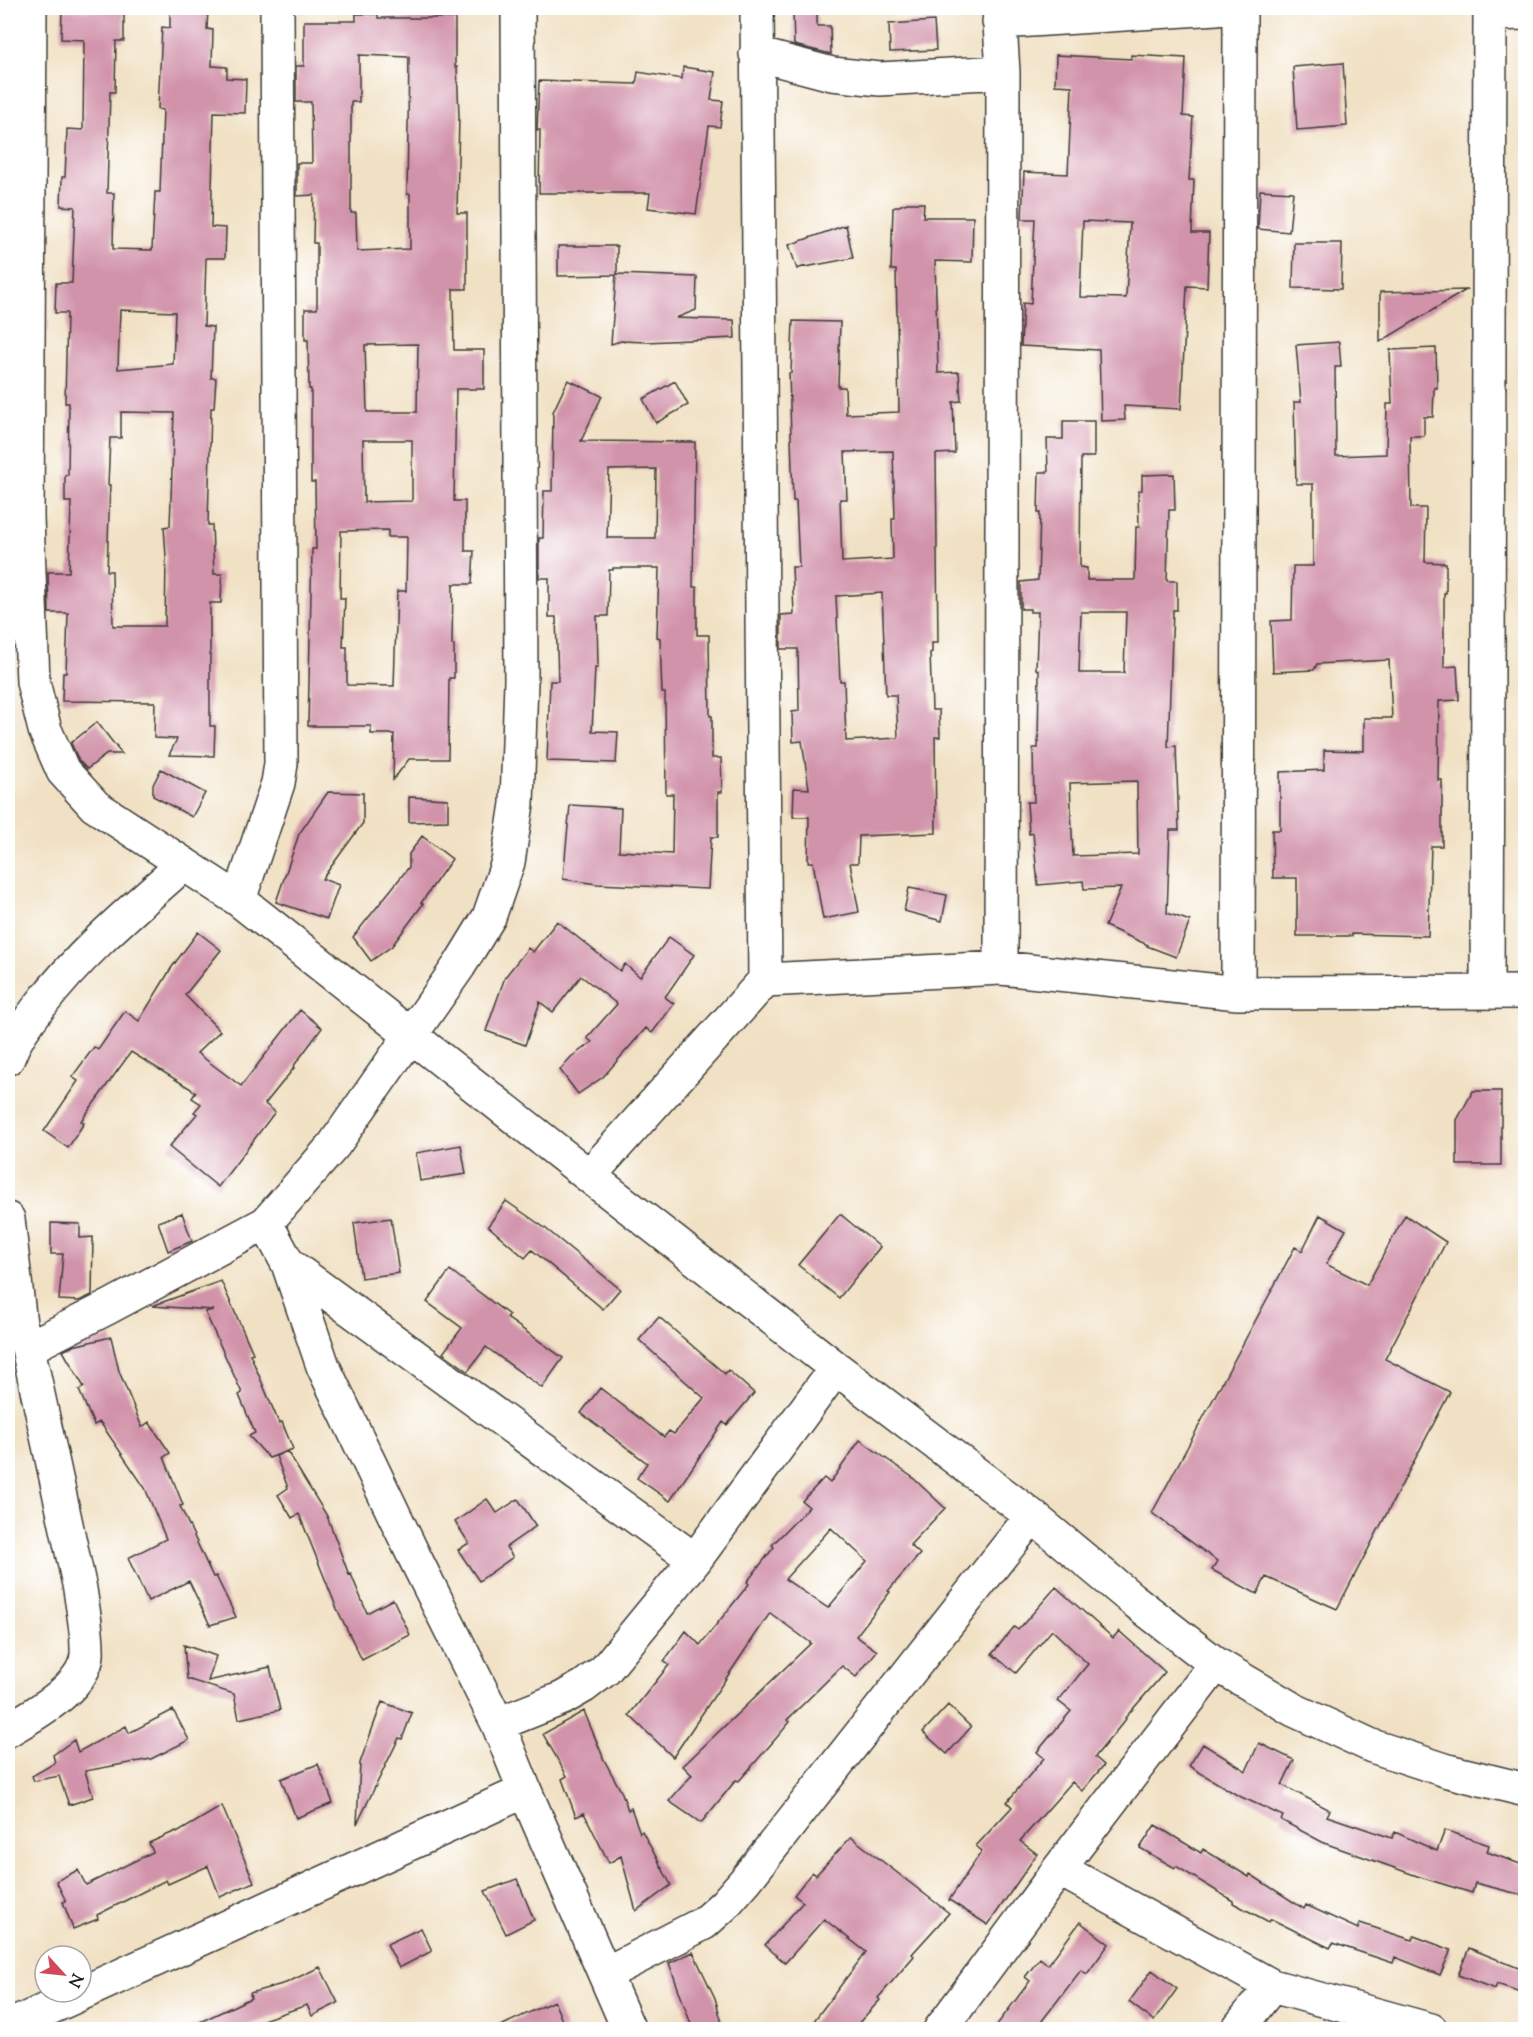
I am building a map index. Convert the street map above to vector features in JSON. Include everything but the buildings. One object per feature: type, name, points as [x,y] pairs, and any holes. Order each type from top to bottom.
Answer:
[{"type":"street","points":[[30,8],[17,517],[33,682],[45,730],[63,771],[95,806],[239,900],[836,1368],[1032,1515],[1132,1599],[1216,1664],[1294,1710],[1372,1746],[1448,1771],[1526,1790]]},
{"type":"street","points":[[239,900],[278,783],[281,764],[277,8]]},
{"type":"street","points":[[18,1332],[109,1307],[266,1223],[334,1145],[459,966],[489,917],[508,862],[517,804],[521,681],[518,8]]},
{"type":"street","points":[[589,1176],[765,980],[757,8]]},
{"type":"street","points":[[1000,968],[1004,72],[999,15],[1217,8]]},
{"type":"street","points":[[1238,993],[1240,8]]},
{"type":"street","points":[[1487,992],[1490,11],[1526,13]]},
{"type":"street","points":[[756,54],[832,74],[880,79],[1004,72]]},
{"type":"street","points":[[8,1058],[13,1044],[34,1014],[90,948],[184,864]]},
{"type":"street","points":[[765,980],[1000,968],[1238,993],[1526,992]]},
{"type":"street","points":[[8,1219],[18,1332],[80,1589],[86,1630],[87,1658],[74,1683],[46,1707],[8,1730]]},
{"type":"street","points":[[266,1223],[288,1264],[322,1366],[498,1724],[629,2030]]},
{"type":"street","points":[[288,1264],[694,1560]]},
{"type":"street","points":[[498,1724],[563,1698],[605,1670],[694,1560],[836,1368]]},
{"type":"street","points":[[605,1974],[704,1923],[724,1905],[1032,1515]]},
{"type":"street","points":[[940,2030],[1059,1869],[1216,1664]]},
{"type":"street","points":[[8,2027],[525,1791]]},
{"type":"street","points":[[1059,1869],[1272,1986],[1431,2030]]},
{"type":"street","points":[[1238,2030],[1272,1986]]}]
